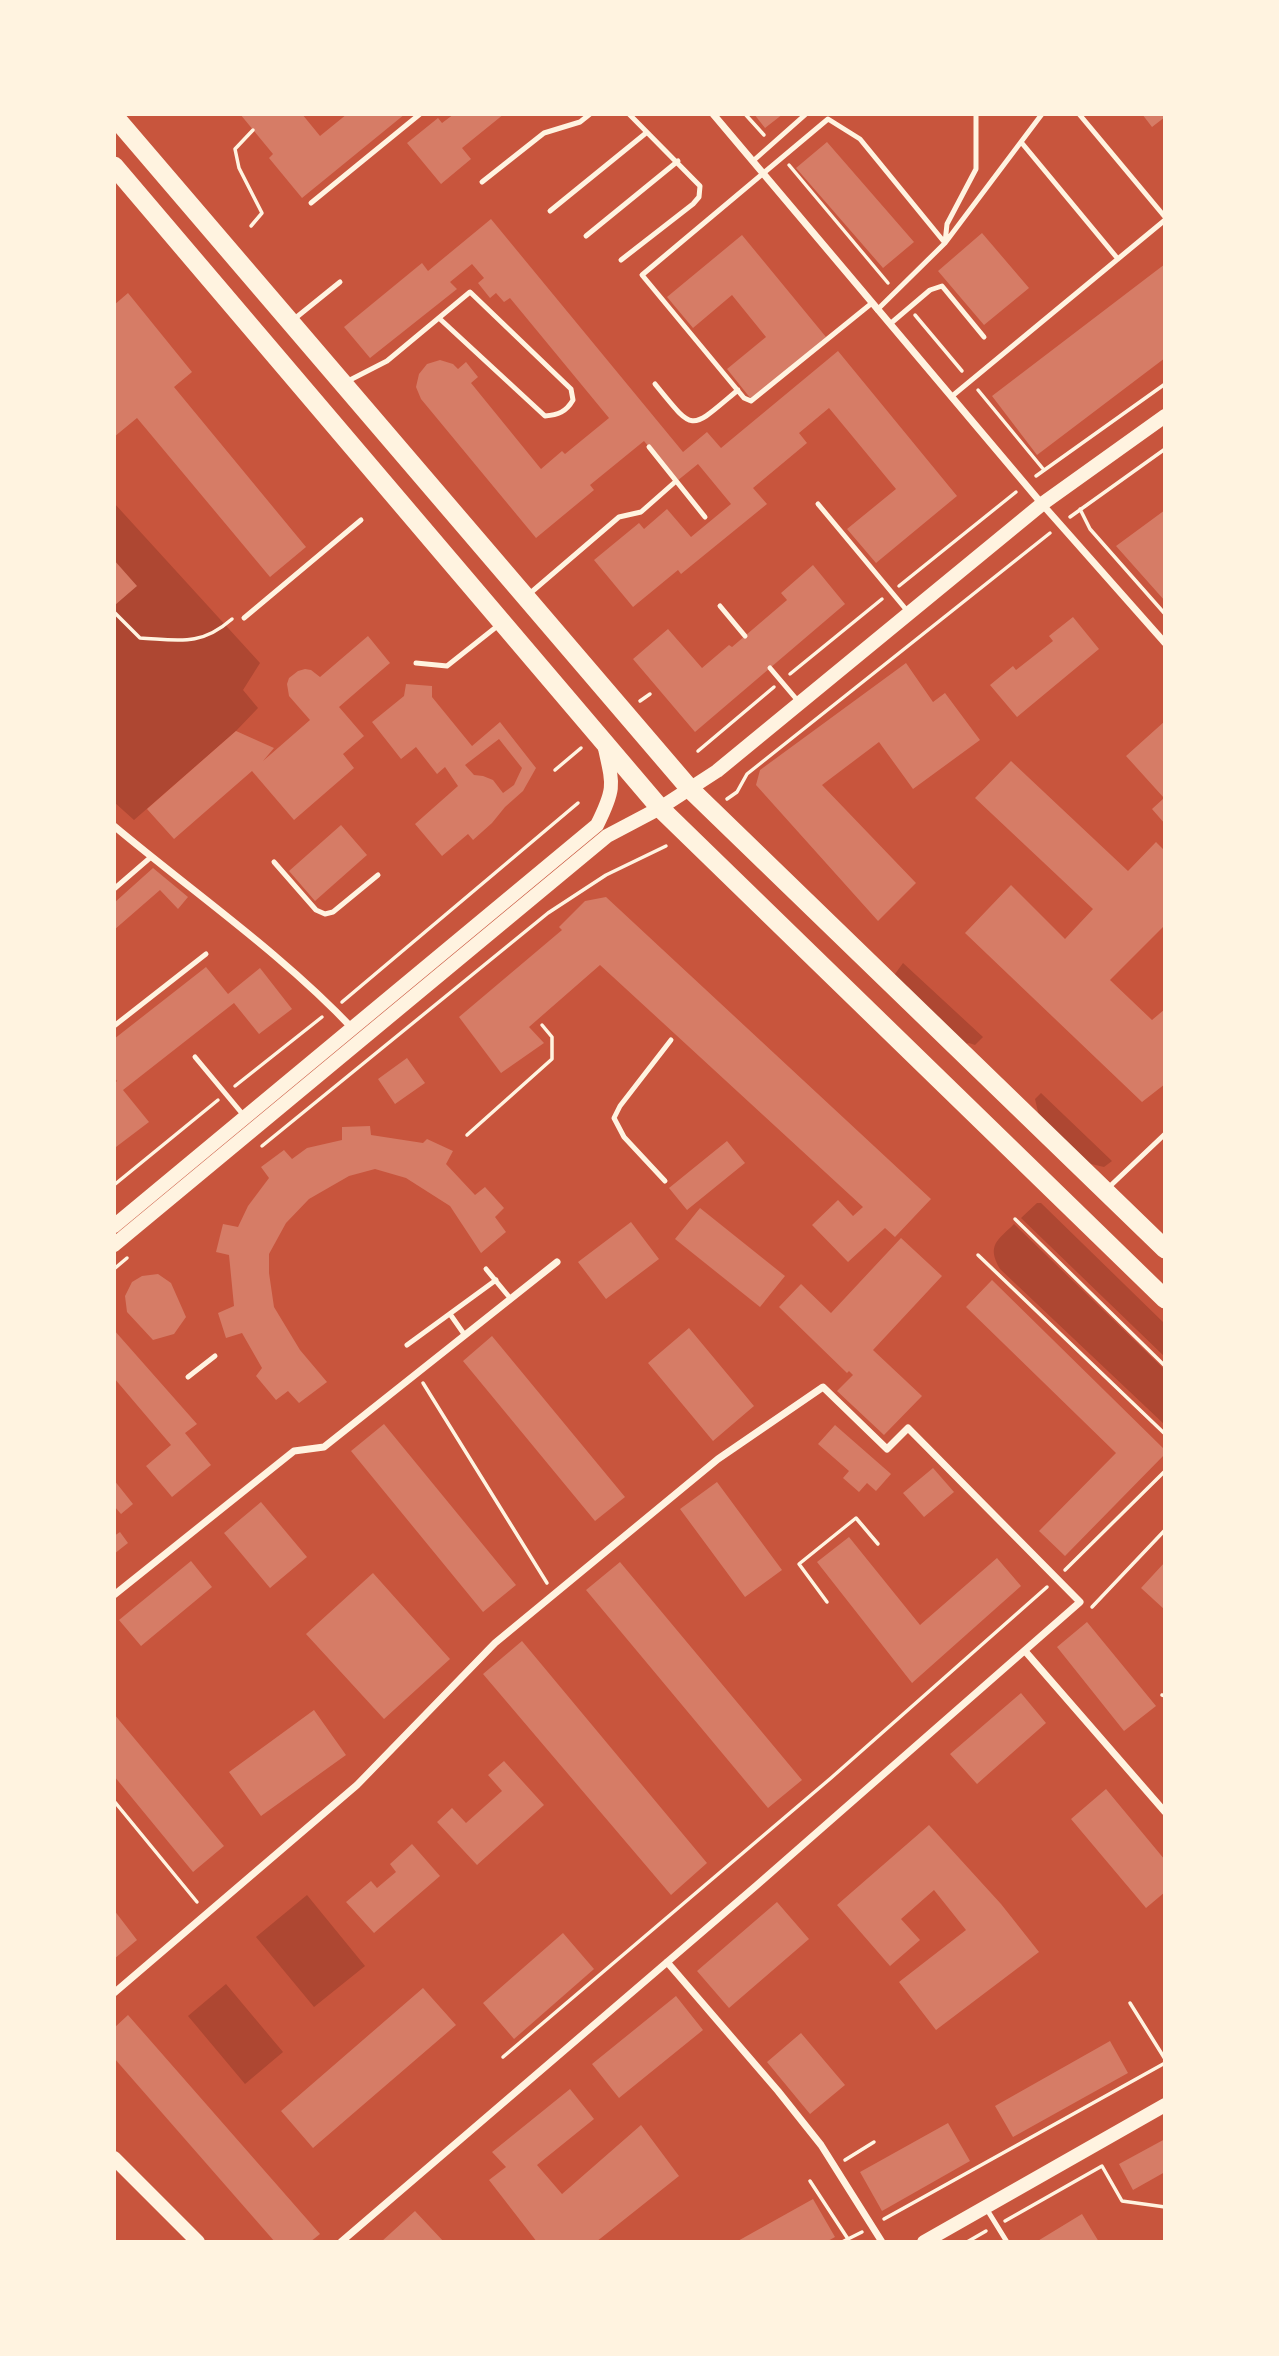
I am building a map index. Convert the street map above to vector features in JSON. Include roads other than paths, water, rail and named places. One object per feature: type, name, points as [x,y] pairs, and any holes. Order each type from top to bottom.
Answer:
[{"type":"highway","points":[[114,116],[690,789],[1165,1249]]},
{"type":"highway","points":[[114,166],[660,808],[1165,1299]]},
{"type":"main road","points":[[114,1245],[607,836],[660,808],[717,771],[1042,504],[1165,416]]},
{"type":"main road","points":[[597,825],[611,796],[612,777],[603,739]]},
{"type":"main road","points":[[114,1226],[597,825],[660,808]]},
{"type":"main road","points":[[924,2242],[1165,2105]]},
{"type":"main road","points":[[114,2158],[198,2242]]},
{"type":"street","points":[[713,114],[1042,504],[1165,643]]},
{"type":"street","points":[[114,826],[230,920],[333,1009],[363,1040]]},
{"type":"street","points":[[114,1595],[294,1451],[324,1447],[557,1262]]},
{"type":"street","points":[[114,1993],[357,1785],[495,1643],[718,1459],[823,1387],[887,1449],[908,1428],[1080,1602],[341,2242]]},
{"type":"street","points":[[1025,1651],[1165,1812]]},
{"type":"street","points":[[667,1962],[821,2145],[882,2242]]},
{"type":"lane","points":[[311,203],[420,114]]},
{"type":"lane","points":[[482,182],[544,133],[580,122],[590,114]]},
{"type":"lane","points":[[621,260],[699,197],[700,186],[629,114]]},
{"type":"lane","points":[[753,161],[806,114]]},
{"type":"lane","points":[[945,243],[947,224],[976,169],[976,114]]},
{"type":"lane","points":[[945,243],[860,139],[828,119],[642,275],[744,398],[751,401],[875,307],[945,243],[1042,114]]},
{"type":"lane","points":[[951,397],[1165,219],[1079,114]]},
{"type":"lane","points":[[550,211],[646,133]]},
{"type":"lane","points":[[1021,142],[1118,259]]},
{"type":"lane","points":[[586,236],[678,161]]},
{"type":"lane","points":[[291,322],[340,282]]},
{"type":"lane","points":[[890,324],[930,290],[942,286],[984,337]]},
{"type":"lane","points":[[344,383],[387,361],[470,292],[571,389],[573,400],[568,409],[556,415],[545,416],[440,318]]},
{"type":"lane","points":[[655,384],[682,416],[691,422],[701,421],[738,390]]},
{"type":"lane","points":[[649,447],[705,517]]},
{"type":"lane","points":[[526,597],[619,517],[641,512],[676,482]]},
{"type":"lane","points":[[818,504],[909,613]]},
{"type":"lane","points":[[242,615],[361,520]]},
{"type":"lane","points":[[720,606],[745,636]]},
{"type":"lane","points":[[416,663],[447,666],[503,621]]},
{"type":"lane","points":[[770,668],[800,703]]},
{"type":"lane","points":[[114,889],[151,857]]},
{"type":"lane","points":[[274,863],[316,910],[325,914],[333,912],[378,875]]},
{"type":"lane","points":[[114,1026],[206,954]]},
{"type":"lane","points":[[665,1181],[624,1137],[614,1118],[620,1106],[671,1040]]},
{"type":"lane","points":[[195,1057],[245,1116]]},
{"type":"lane","points":[[1104,1191],[1165,1134]]},
{"type":"lane","points":[[486,1269],[510,1298]]},
{"type":"lane","points":[[407,1345],[496,1280]]},
{"type":"lane","points":[[450,1314],[464,1334]]},
{"type":"lane","points":[[188,1377],[215,1356]]},
{"type":"lane","points":[[986,2208],[1007,2242]]}]
